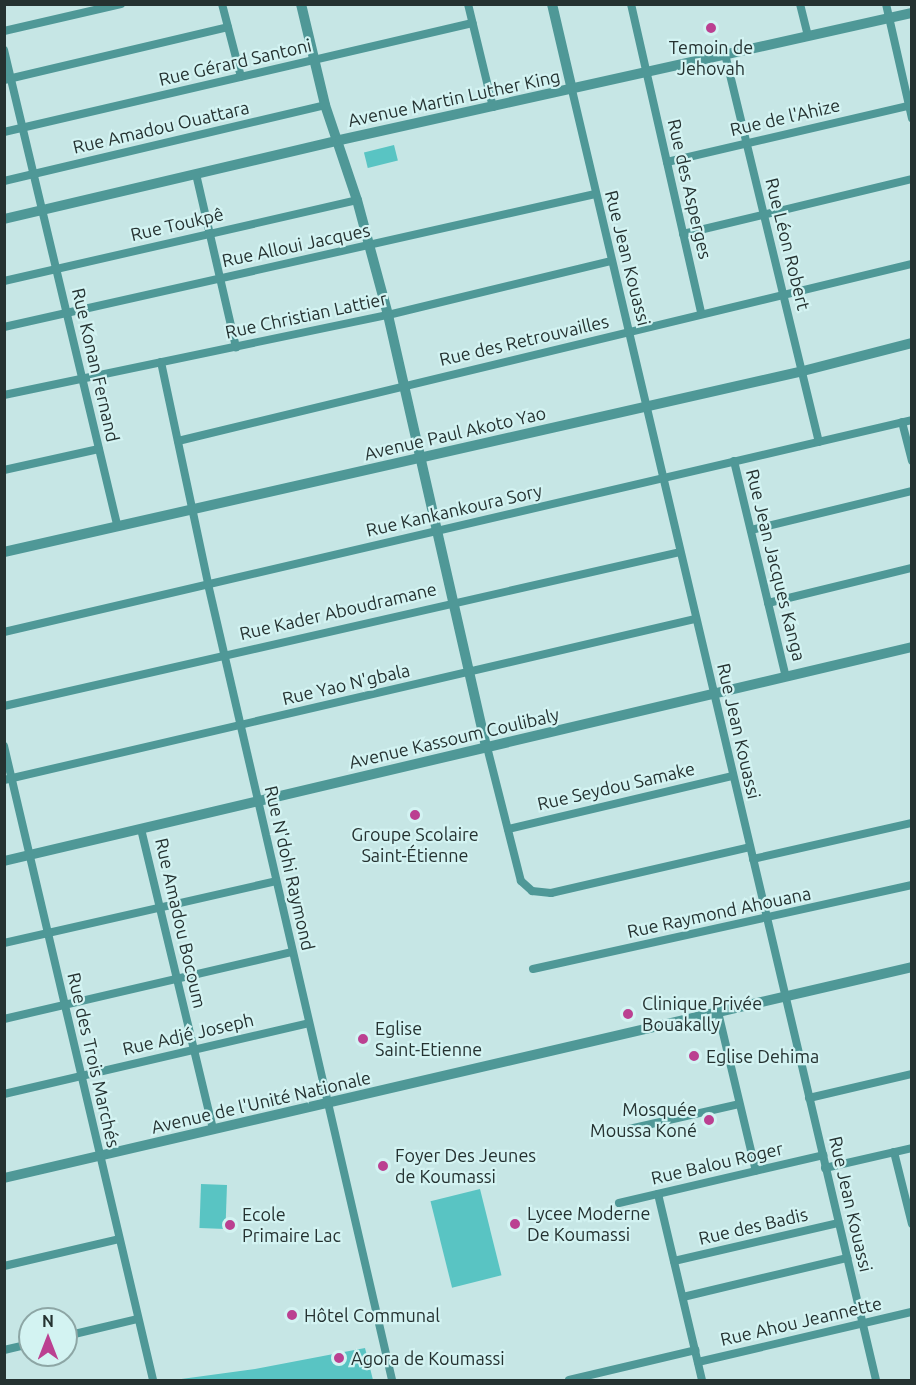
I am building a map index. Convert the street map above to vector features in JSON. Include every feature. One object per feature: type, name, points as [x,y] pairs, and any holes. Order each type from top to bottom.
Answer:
[{"type":"street","points":[[4,31],[121,4]]},
{"type":"street","points":[[222,4],[241,77]]},
{"type":"street","points":[[301,4],[325,105],[357,200],[388,315],[451,601],[521,880],[532,891],[551,893],[750,847]]},
{"type":"street","points":[[468,4],[493,107]]},
{"type":"street","points":[[552,4],[572,90]]},
{"type":"street","name":"Rue des Asperges","points":[[631,4],[701,313]]},
{"type":"street","points":[[800,4],[807,36]]},
{"type":"street","points":[[886,4],[912,118]]},
{"type":"street","name":"Avenue Martin Luther King","points":[[4,219],[336,141],[912,13]]},
{"type":"street","name":"Rue Gérard Santoni","points":[[4,132],[315,62],[473,23]]},
{"type":"street","points":[[8,79],[228,27]]},
{"type":"street","name":"Rue Konan Fernand","points":[[4,50],[8,79],[23,128],[118,527]]},
{"type":"street","name":"Rue Léon Robert","points":[[725,54],[819,442]]},
{"type":"street","name":"Rue Jean Kouassi","points":[[572,90],[876,1380]]},
{"type":"street","name":"Rue Amadou Ouattara","points":[[4,181],[325,105]]},
{"type":"street","name":"Rue de l'Ahize","points":[[667,162],[910,105]]},
{"type":"street","points":[[196,174],[222,278],[236,347]]},
{"type":"street","points":[[683,234],[912,178]]},
{"type":"street","name":"Rue Alloui Jacques","points":[[4,327],[595,194]]},
{"type":"street","name":"Rue Toukpê","points":[[4,281],[357,200]]},
{"type":"street","name":"Rue Christian Lattier","points":[[4,395],[388,315],[612,261]]},
{"type":"street","name":"Rue des Retrouvailles","points":[[178,441],[629,333],[782,293],[912,264]]},
{"type":"street","name":"Avenue Paul Akoto Yao","points":[[4,552],[803,371],[912,343]]},
{"type":"street","name":"Rue N'dohi Raymond","points":[[161,362],[224,655],[392,1380]]},
{"type":"street","name":"Rue Kankankoura Sory","points":[[4,632],[912,420]]},
{"type":"street","points":[[902,422],[912,461]]},
{"type":"street","points":[[4,470],[99,449]]},
{"type":"street","name":"Rue Jean Jacques Kanga","points":[[734,462],[786,677]]},
{"type":"street","points":[[751,530],[912,491]]},
{"type":"street","name":"Rue Kader Aboudramane","points":[[4,706],[451,601],[680,552]]},
{"type":"street","points":[[768,603],[912,568]]},
{"type":"street","name":"Rue Yao N'gbala","points":[[8,780],[695,619]]},
{"type":"street","name":"Avenue Kassoum Coulibaly","points":[[4,861],[912,647]]},
{"type":"street","name":"Rue des Trois Marchés","points":[[4,746],[8,780],[30,855],[153,1380]]},
{"type":"street","name":"Rue Seydou Samake","points":[[508,829],[733,776]]},
{"type":"street","points":[[753,859],[912,823]]},
{"type":"street","name":"Rue Amadou Bocoum","points":[[141,829],[213,1130]]},
{"type":"street","points":[[4,943],[276,881]]},
{"type":"street","name":"Rue Raymond Ahouana","points":[[533,969],[767,919],[912,885]]},
{"type":"street","points":[[4,1019],[292,952]]},
{"type":"street","name":"Avenue de l'Unité Nationale","points":[[4,1178],[912,968]]},
{"type":"street","points":[[718,1012],[756,1171]]},
{"type":"street","name":"Rue Adjé Joseph","points":[[4,1094],[308,1023]]},
{"type":"street","points":[[809,1098],[912,1074]]},
{"type":"street","points":[[616,1132],[740,1104]]},
{"type":"street","points":[[825,1168],[912,1148]]},
{"type":"street","points":[[894,1152],[907,1189],[912,1224]]},
{"type":"street","name":"Rue Balou Roger","points":[[619,1203],[823,1155]]},
{"type":"street","points":[[658,1194],[702,1380]]},
{"type":"street","name":"Rue des Badis","points":[[674,1261],[838,1222]]},
{"type":"street","points":[[4,1266],[119,1239]]},
{"type":"street","points":[[682,1297],[847,1258]]},
{"type":"street","name":"Rue Ahou Jeannette","points":[[698,1362],[912,1312]]},
{"type":"street","points":[[78,1333],[138,1319]]},
{"type":"street","points":[[569,1380],[696,1350]]},
{"type":"shaded area","points":[[394,145],[398,161],[368,168],[364,152]]},
{"type":"shaded area","points":[[201,1184],[227,1185],[225,1229],[199,1228]]},
{"type":"shaded area","points":[[480,1189],[502,1275],[452,1288],[431,1201]]},
{"type":"shaded area","name":"Agora de Koumassi","points":[[365,1348],[373,1380],[174,1380],[255,1369]]},
{"type":"place","name":"Temoin de Jehovah","points":[[711,28]]},
{"type":"place","name":"Groupe Scolaire Saint-Étienne","points":[[415,815]]},
{"type":"place","name":"Clinique Privée Bouakally","points":[[628,1014]]},
{"type":"place","name":"Eglise Saint-Etienne","points":[[363,1039]]},
{"type":"place","name":"Eglise Dehima","points":[[694,1056]]},
{"type":"place","name":"Mosquée Moussa Koné","points":[[709,1120]]},
{"type":"place","name":"Foyer Des Jeunes de Koumassi","points":[[383,1166]]},
{"type":"place","name":"Lycee Moderne De Koumassi","points":[[515,1224]]},
{"type":"place","name":"Ecole Primaire Lac","points":[[230,1225]]},
{"type":"place","name":"Hôtel Communal","points":[[292,1315]]},
{"type":"place","name":"Agora de Koumassi","points":[[339,1358]]}]
